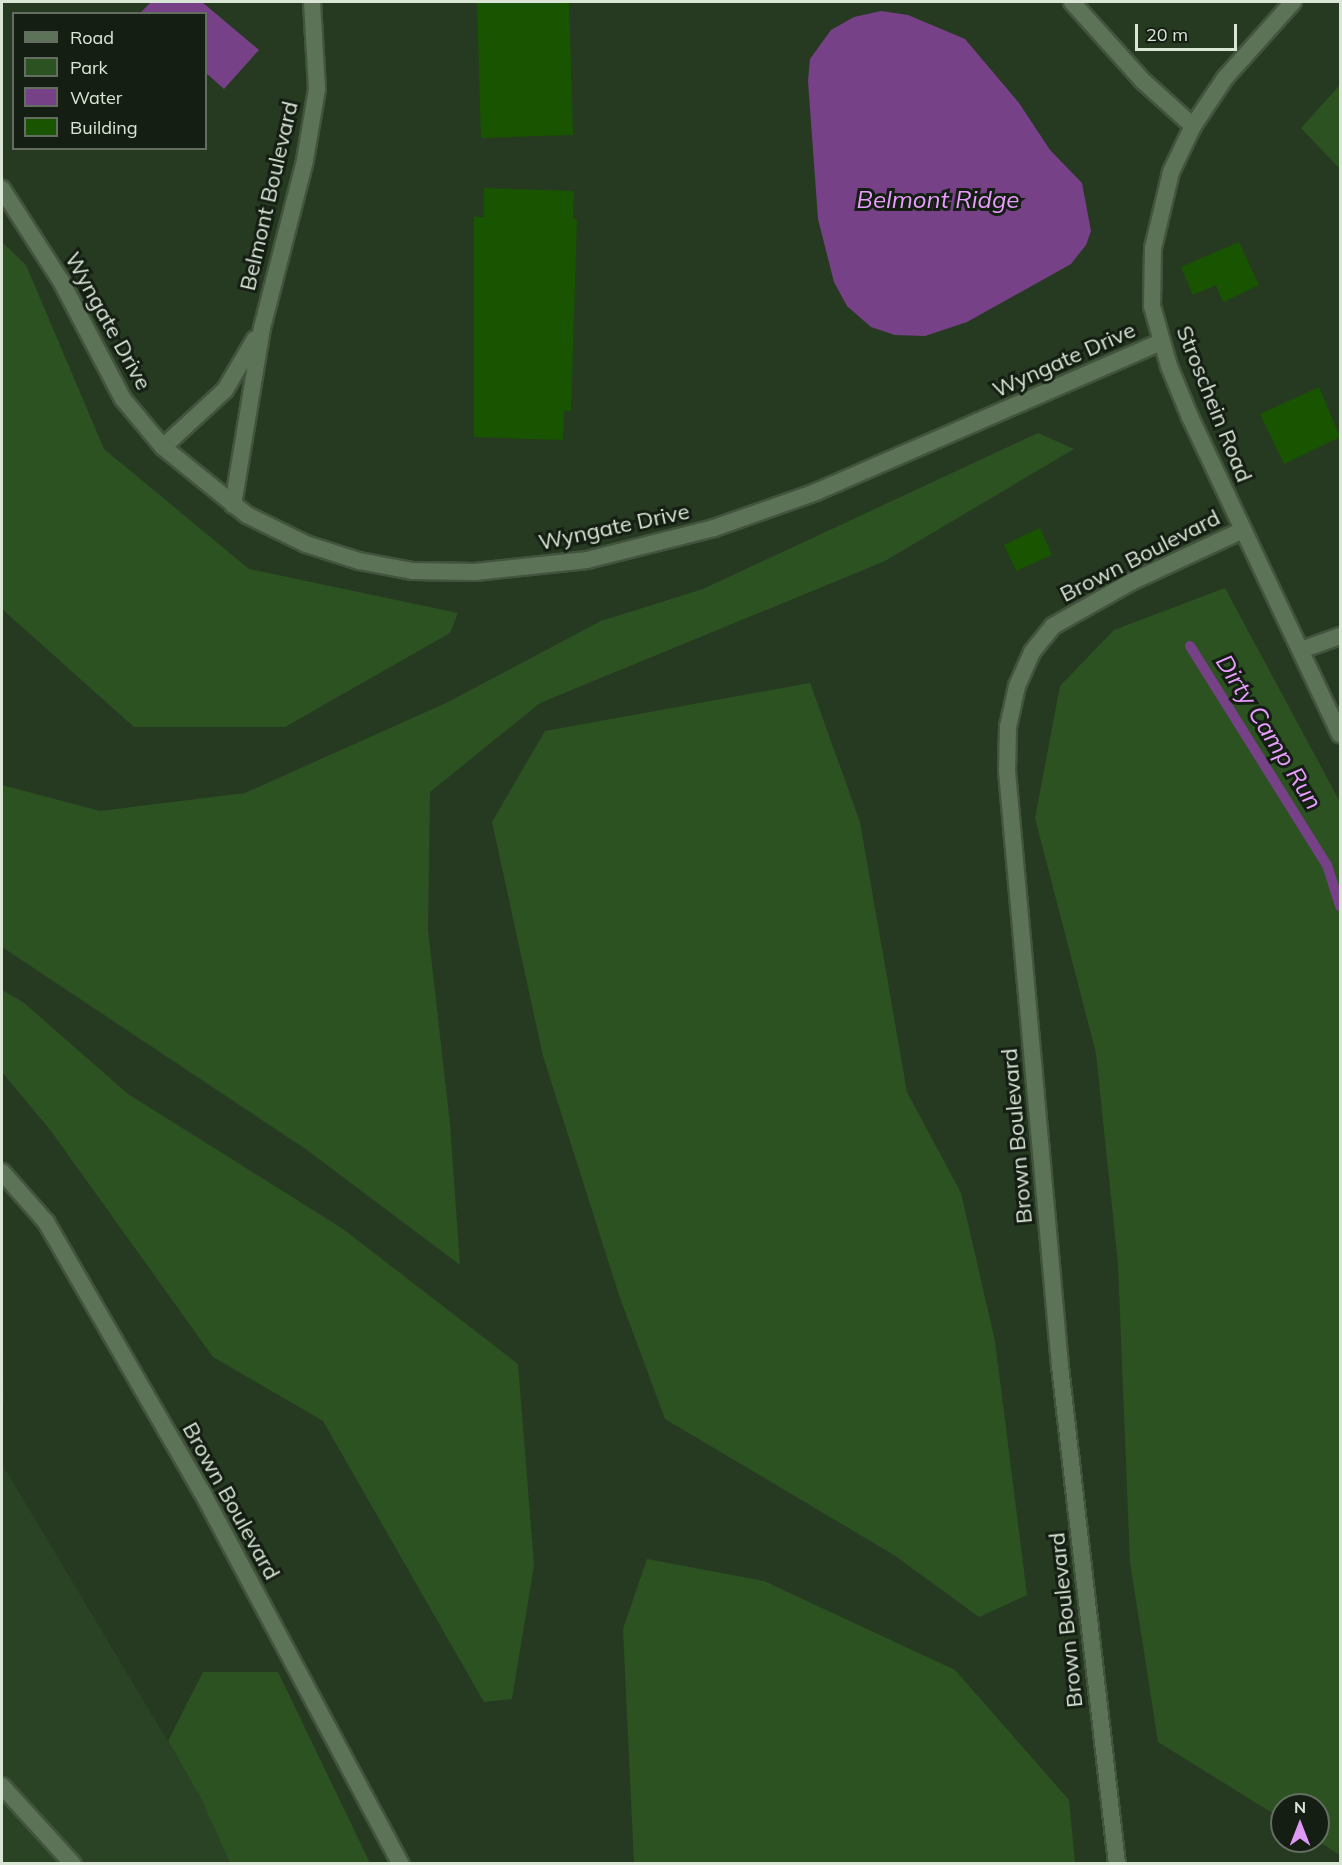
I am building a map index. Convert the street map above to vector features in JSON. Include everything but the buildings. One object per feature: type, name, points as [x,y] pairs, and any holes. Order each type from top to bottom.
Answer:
[{"type":"street","name":"Belmont Boulevard","points":[[233,505],[262,328],[305,160],[317,89],[312,2]]},
{"type":"street","points":[[1072,2],[1143,81],[1193,126]]},
{"type":"street","name":"Stroschein Road","points":[[1293,2],[1225,78],[1193,126],[1171,172],[1153,248],[1152,306],[1161,342],[1185,406],[1341,734]]},
{"type":"street","name":"Wyngate Drive","points":[[2,189],[61,281],[123,399],[163,447],[233,505],[306,544],[359,561],[413,571],[475,572],[587,560],[714,528],[816,492],[1161,342]]},
{"type":"street","name":"Belmont Boulevard","points":[[163,447],[225,390],[262,328]]},
{"type":"street","name":"Brown Boulevard","points":[[1116,1863],[1060,1366],[1006,771],[1008,727],[1017,686],[1032,652],[1053,626],[1110,592],[1243,530]]},
{"type":"street","points":[[1301,650],[1341,636]]},
{"type":"street","name":"Brown Boulevard","points":[[2,1172],[46,1222],[201,1490],[401,1863]]},
{"type":"street","points":[[2,1786],[73,1863]]},
{"type":"shaded area","points":[[2,1277],[4,1403],[2,1410]]},
{"type":"shaded area","points":[[2,1464],[201,1797],[230,1863],[2,1863]]},
{"type":"green space","points":[[1340,85],[1340,169],[1301,128]]},
{"type":"green space","points":[[2,242],[26,265],[104,449],[249,569],[458,613],[450,633],[285,727],[134,727],[2,609]]},
{"type":"green space","points":[[1038,433],[1074,449],[885,561],[540,703],[430,792],[428,930],[450,1124],[460,1265],[307,1150],[2,947],[2,785],[100,811],[245,793],[446,703],[601,621],[703,589]]},
{"type":"green space","points":[[1225,588],[1340,802],[1340,1855],[1330,1849],[1330,1793],[1270,1793],[1270,1812],[1158,1742],[1130,1562],[1118,1264],[1096,1053],[1035,818],[1060,686],[1114,630]]},
{"type":"green space","points":[[810,683],[860,822],[907,1092],[961,1193],[995,1341],[1027,1595],[979,1617],[894,1555],[665,1419],[619,1295],[543,1056],[492,822],[545,731]]},
{"type":"green space","points":[[2,990],[23,1002],[128,1094],[343,1229],[518,1364],[534,1565],[512,1699],[484,1702],[323,1421],[213,1357],[51,1131],[2,1072]]},
{"type":"green space","points":[[647,1559],[764,1581],[955,1670],[1069,1800],[1075,1863],[634,1863],[623,1629]]},
{"type":"green space","points":[[203,1672],[278,1672],[370,1863],[230,1863],[201,1798],[168,1741]]},
{"type":"water","points":[[151,2],[202,2],[259,50],[224,89],[207,74],[207,12],[141,12]]},
{"type":"water","name":"Belmont Ridge","points":[[881,11],[908,15],[965,39],[1019,103],[1050,150],[1082,183],[1091,231],[1086,245],[1071,264],[967,322],[925,336],[895,335],[871,327],[847,306],[834,282],[818,219],[808,81],[810,59],[831,30],[854,17]]},
{"type":"waterway","name":"Dirty Camp Run","points":[[1190,646],[1327,865],[1340,906]]}]
